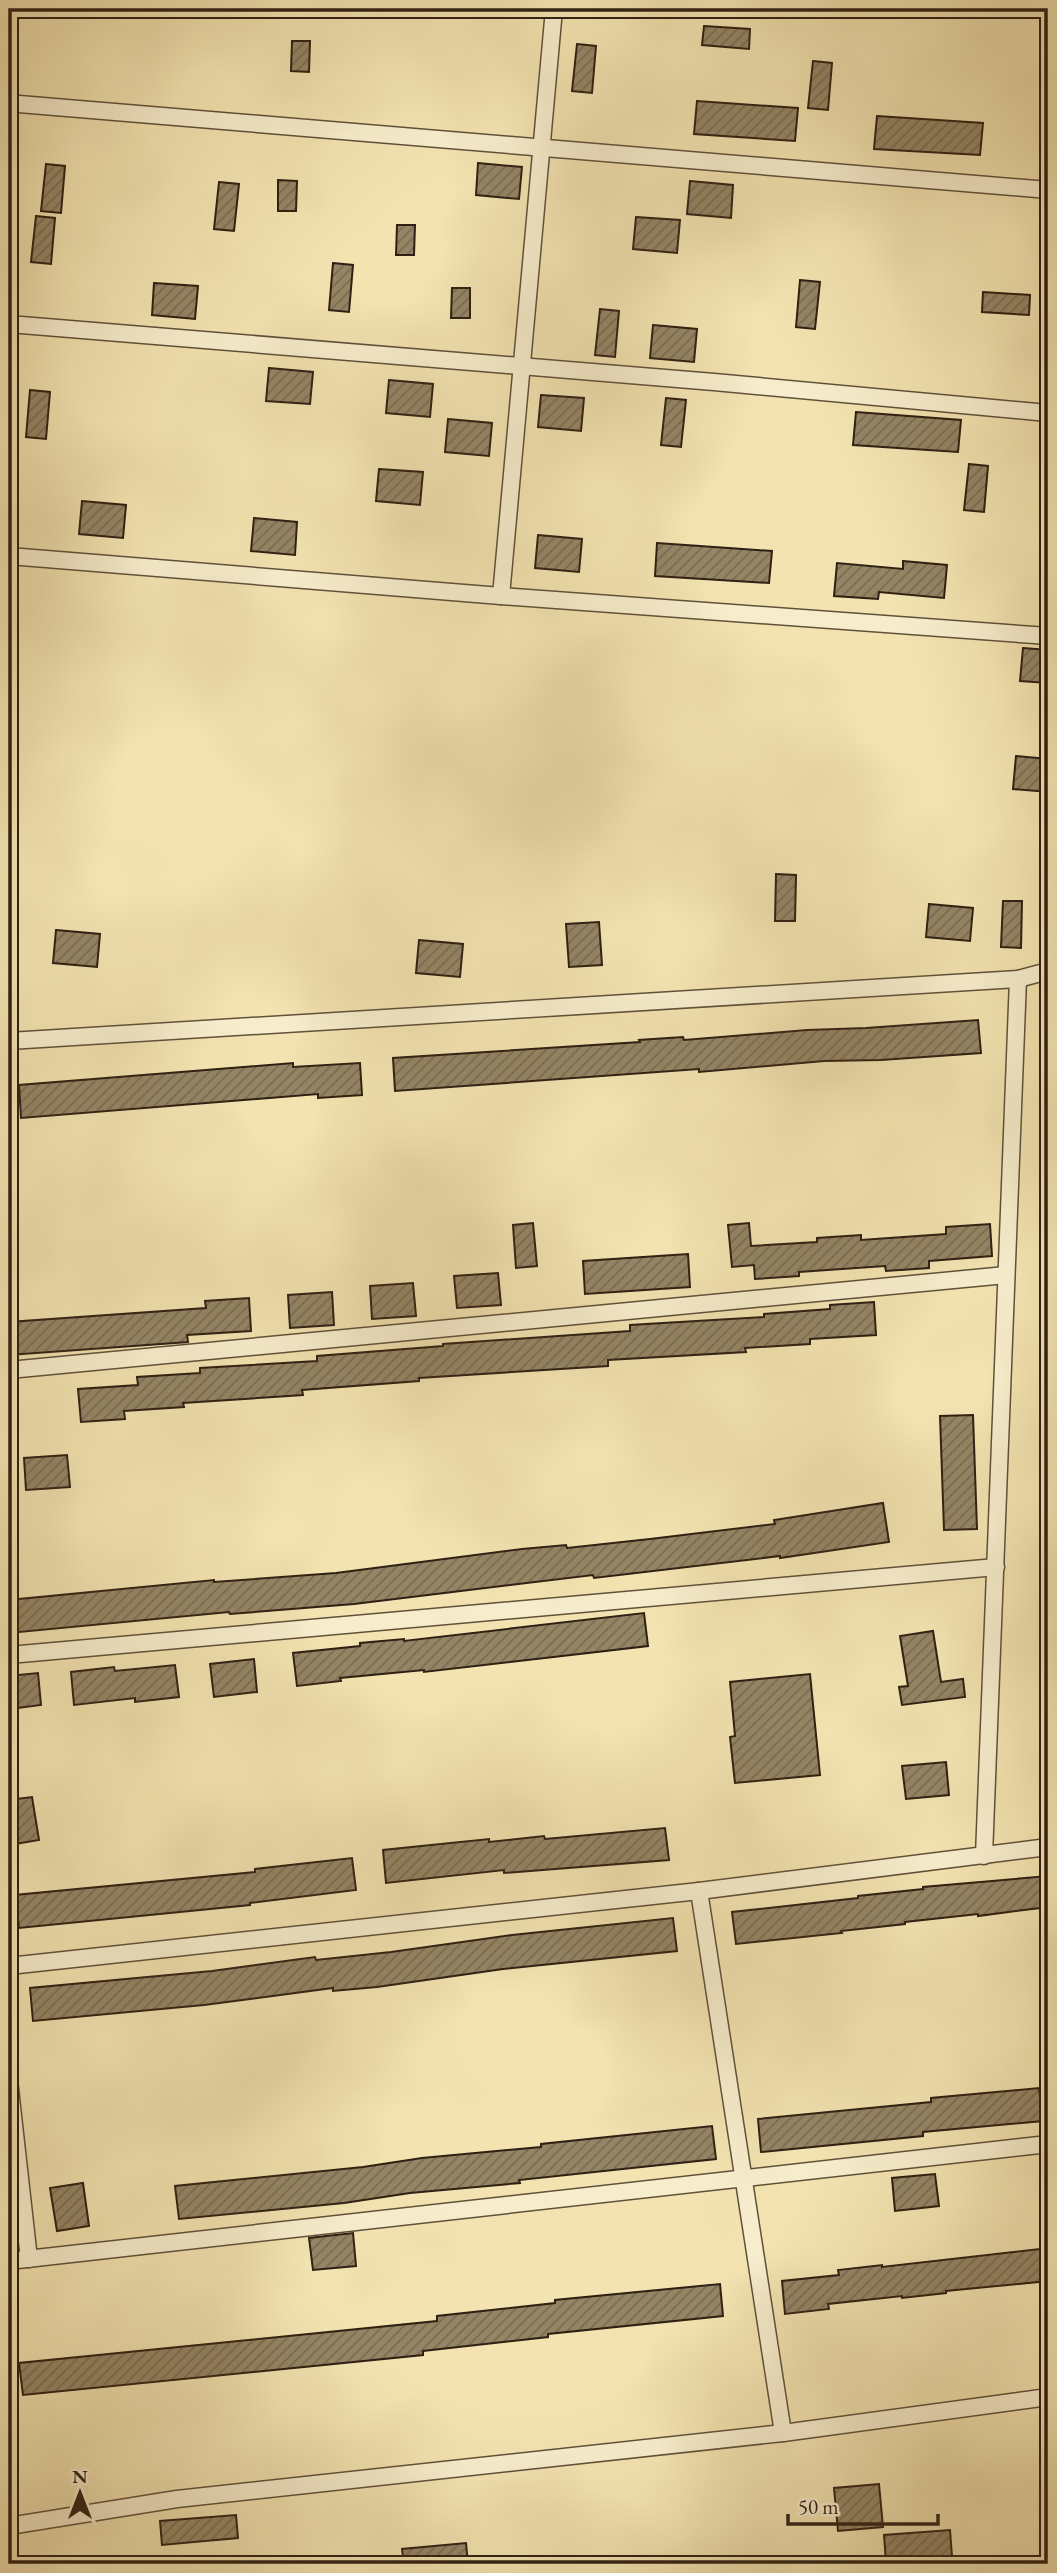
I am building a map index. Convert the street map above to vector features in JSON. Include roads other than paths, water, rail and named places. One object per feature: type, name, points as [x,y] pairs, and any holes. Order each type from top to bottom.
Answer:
[{"type":"street","points":[[501,596],[554,9]]},
{"type":"street","points":[[19,104],[1048,190]]},
{"type":"street","points":[[9,324],[714,382],[1048,413]]},
{"type":"street","points":[[9,556],[501,596],[1048,636]]},
{"type":"street","points":[[9,1041],[1018,979],[1048,971]]},
{"type":"street","points":[[984,1856],[1018,979]]},
{"type":"street","points":[[9,1370],[1006,1275]]},
{"type":"street","points":[[9,1655],[996,1567]]},
{"type":"street","points":[[9,1966],[699,1891],[1048,1847]]},
{"type":"street","points":[[699,1891],[783,2433]]},
{"type":"street","points":[[9,2080],[29,2259]]},
{"type":"street","points":[[9,2261],[1048,2144]]},
{"type":"street","points":[[9,2526],[177,2499],[783,2433],[1048,2397]]}]
